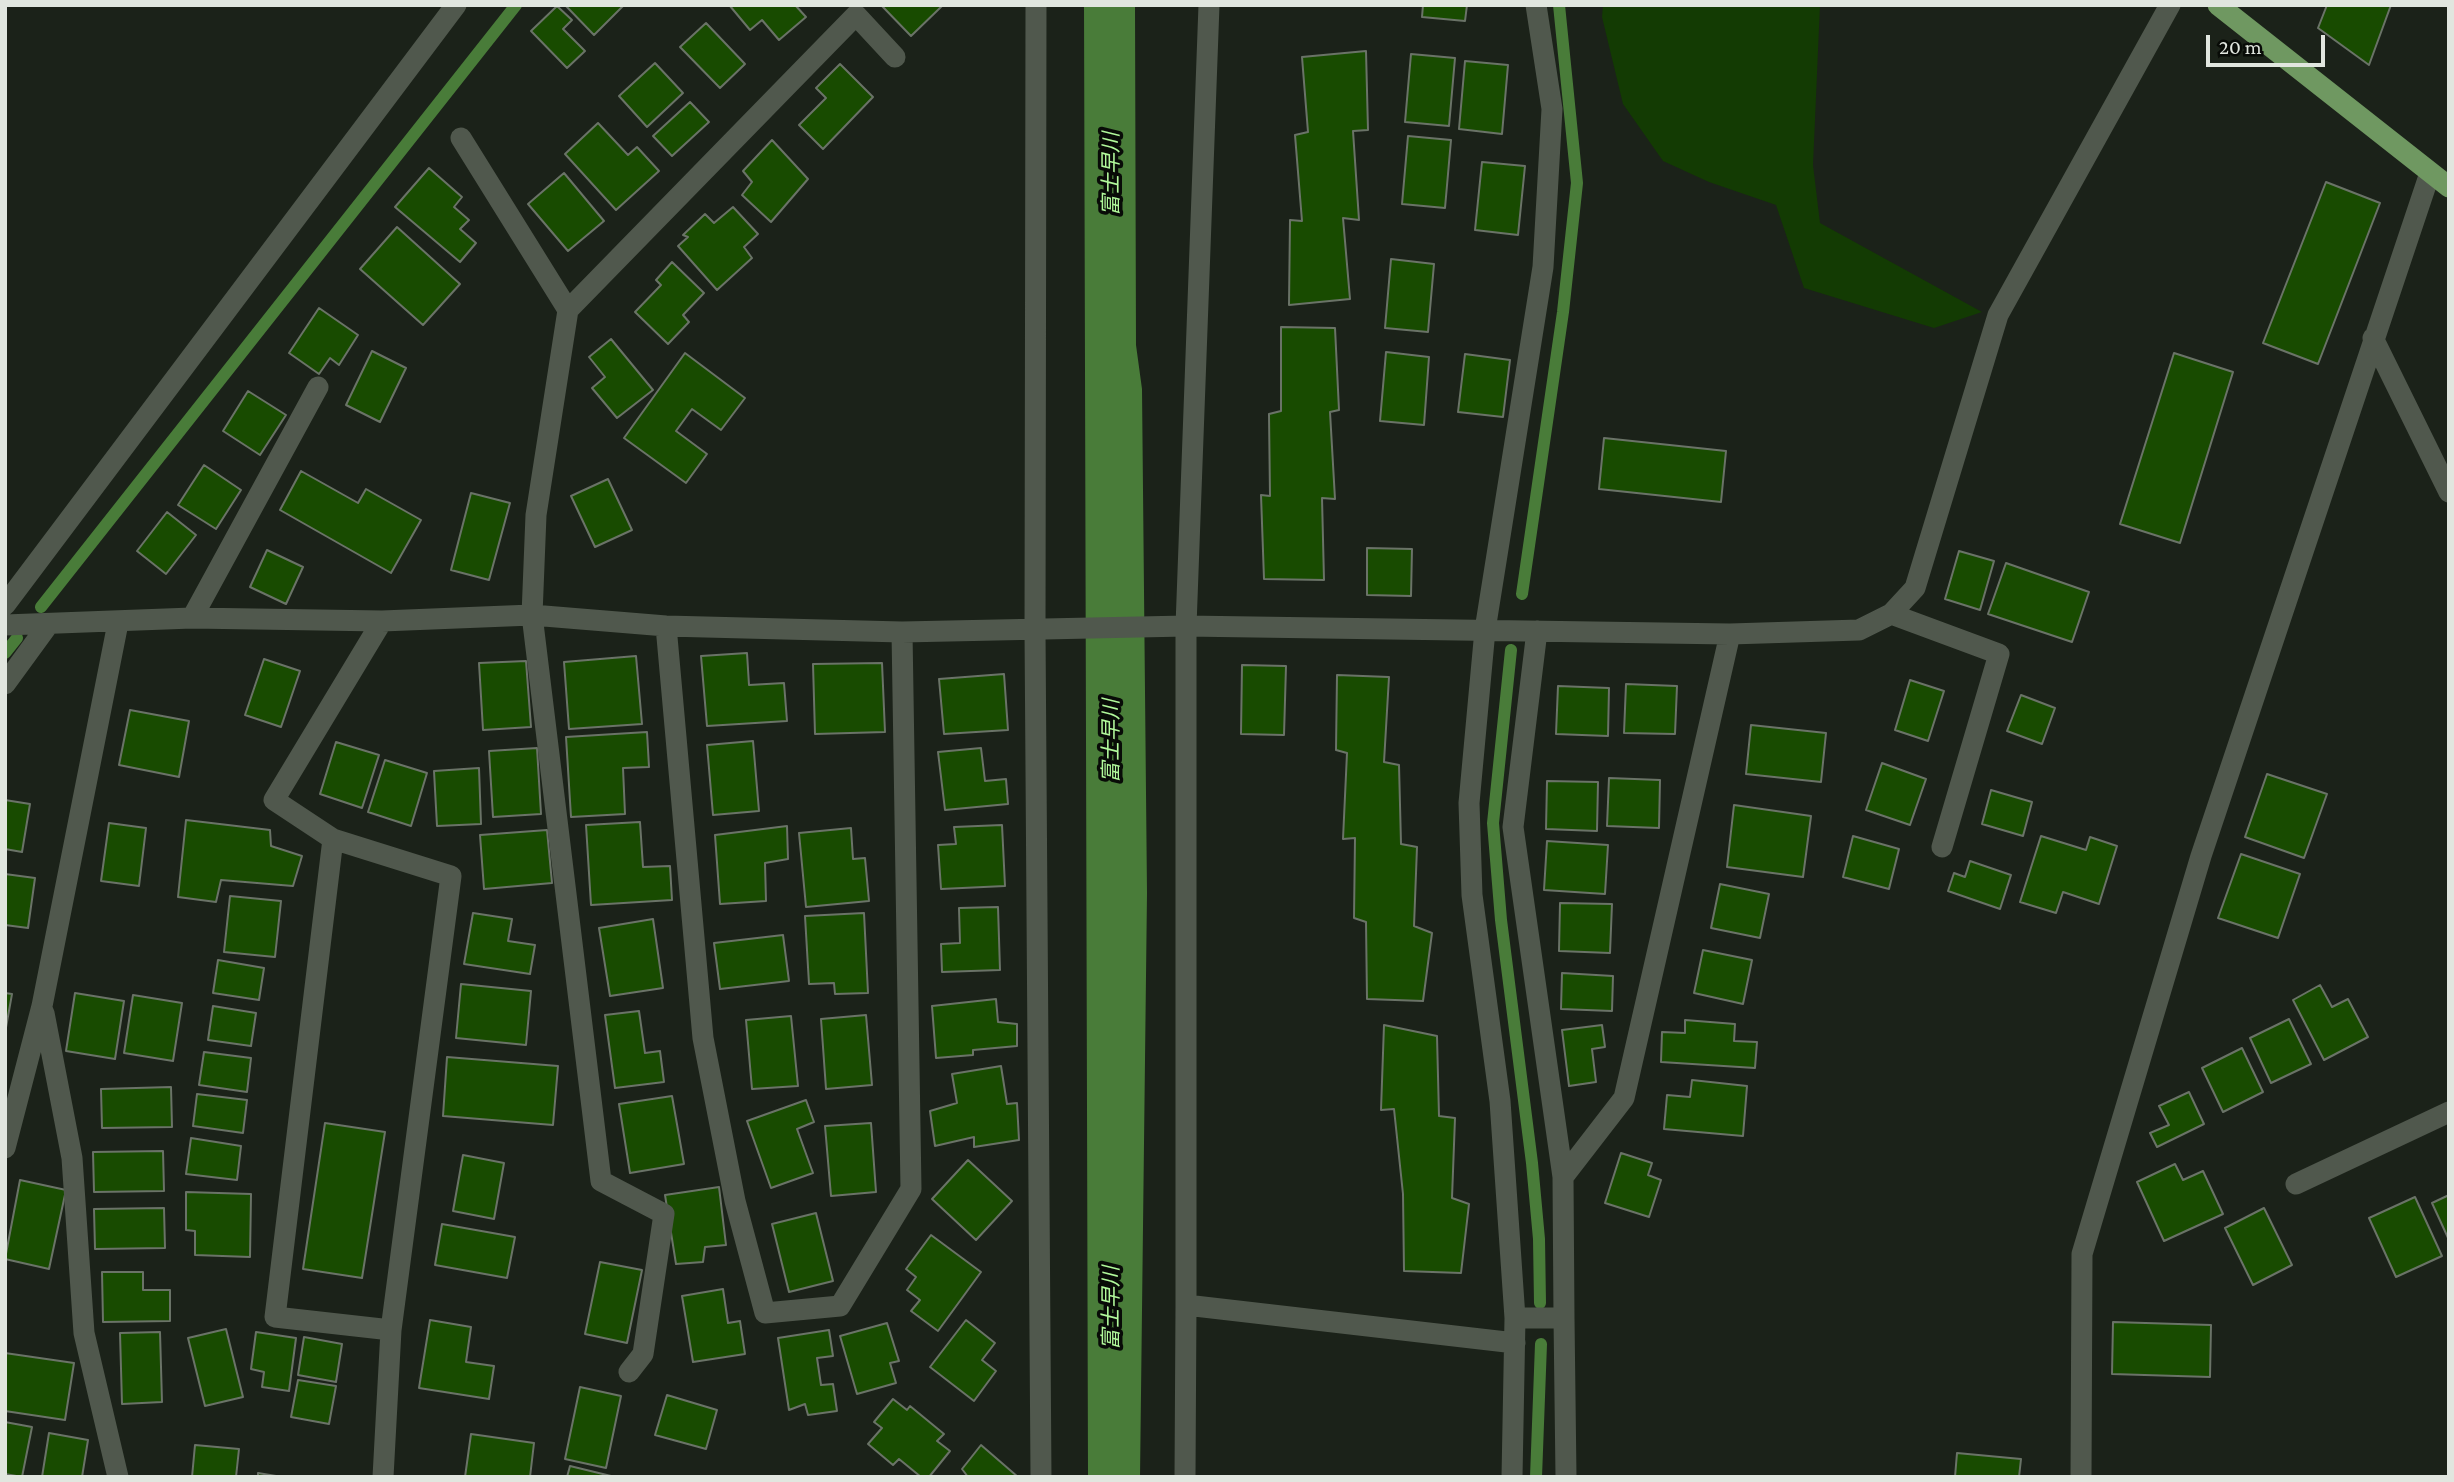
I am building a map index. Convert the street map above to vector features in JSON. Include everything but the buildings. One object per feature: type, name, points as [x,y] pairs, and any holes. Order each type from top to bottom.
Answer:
[{"type":"main road","points":[[2218,5],[2449,187]]},
{"type":"street","points":[[5,605],[456,5]]},
{"type":"street","points":[[1036,5],[1035,630],[1041,1477]]},
{"type":"street","points":[[1185,1477],[1186,626],[1209,5]]},
{"type":"street","points":[[1511,1477],[1514,1318],[1500,1101],[1472,895],[1469,803],[1485,630],[1543,267],[1552,109],[1536,5]]},
{"type":"street","points":[[5,625],[118,623],[192,618],[382,621],[532,615],[666,626],[902,632],[1186,626],[1730,634],[1859,631],[1891,614],[1915,588],[1998,315],[2170,5]]},
{"type":"street","points":[[629,1372],[643,1354],[664,1214],[601,1181],[532,615],[536,515],[568,310],[856,15],[895,57]]},
{"type":"street","points":[[461,138],[568,310]]},
{"type":"street","points":[[2081,1477],[2082,1254],[2201,856],[2430,173]]},
{"type":"street","points":[[2373,338],[2449,492]]},
{"type":"street","points":[[192,618],[318,387]]},
{"type":"street","points":[[1891,614],[1999,654],[1942,847]]},
{"type":"street","points":[[382,621],[274,800],[333,839],[451,876],[391,1330],[383,1477]]},
{"type":"street","points":[[5,1148],[43,1006],[118,623]]},
{"type":"street","points":[[5,684],[48,625]]},
{"type":"street","points":[[666,626],[703,1038],[735,1201],[765,1313],[840,1306],[911,1189],[902,632]]},
{"type":"street","points":[[1537,631],[1513,827],[1563,1177],[1566,1477]]},
{"type":"street","points":[[1563,1177],[1624,1098],[1730,634]]},
{"type":"street","points":[[333,839],[275,1317],[391,1330]]},
{"type":"street","points":[[43,1006],[72,1158],[84,1333],[118,1477]]},
{"type":"street","points":[[2297,1184],[2449,1112]]},
{"type":"street","points":[[1186,1305],[1515,1343]]},
{"type":"street","points":[[1514,1318],[1564,1318]]},
{"type":"shaded area","points":[[1603,5],[1820,5],[1813,165],[1820,223],[1982,312],[1934,328],[1804,288],[1776,205],[1709,182],[1663,161],[1623,104],[1602,17]]},
{"type":"water","name":"富士早川","points":[[1084,5],[1135,5],[1136,345],[1142,389],[1147,893],[1140,1477],[1088,1477]]},
{"type":"waterway","points":[[41,607],[516,5]]},
{"type":"waterway","points":[[1522,594],[1563,312],[1577,183],[1559,5]]},
{"type":"waterway","points":[[5,653],[17,638]]},
{"type":"waterway","points":[[1511,650],[1493,823],[1501,920],[1532,1163],[1539,1239],[1540,1303]]},
{"type":"waterway","points":[[1536,1477],[1541,1344]]}]
